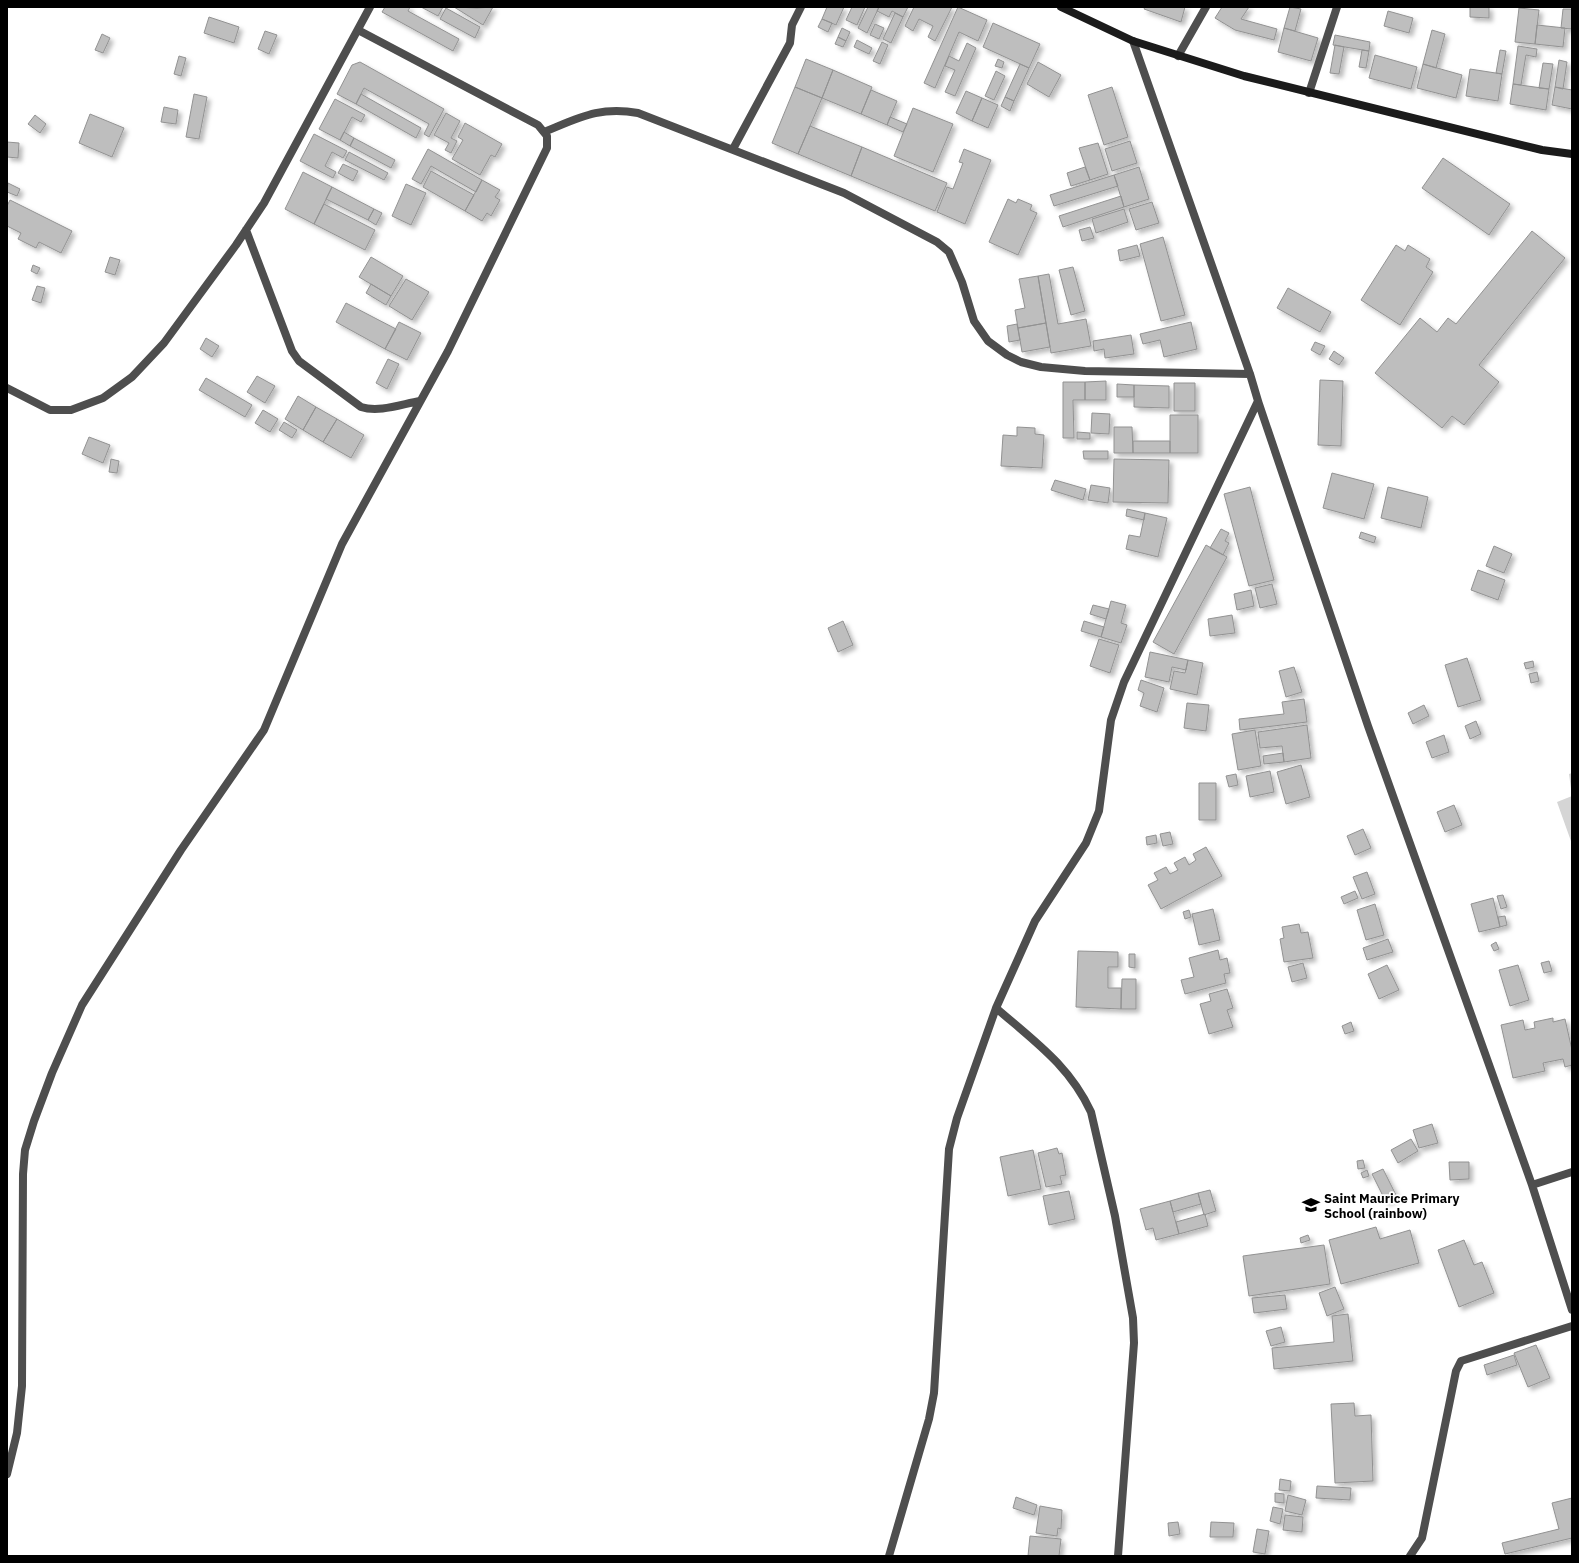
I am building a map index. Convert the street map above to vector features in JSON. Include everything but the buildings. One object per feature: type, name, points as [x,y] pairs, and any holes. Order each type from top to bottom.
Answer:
[{"type":"street","points":[[7,388],[50,410],[71,410],[103,398],[132,377],[164,343],[264,203],[370,7]]},
{"type":"street","points":[[734,149],[790,43],[792,25],[801,7]]},
{"type":"street","points":[[1061,7],[1133,41],[1244,76],[1542,150],[1572,154]]},
{"type":"street","points":[[1178,56],[1206,7]]},
{"type":"street","points":[[1309,93],[1336,7]]},
{"type":"street","points":[[7,1474],[17,1433],[22,1386],[23,1174],[25,1156],[34,1121],[52,1073],[82,1004],[177,856],[264,730],[342,544],[448,351],[547,148],[547,136],[538,126],[358,30]]},
{"type":"street","points":[[1133,41],[1250,374],[1368,726],[1532,1185],[1572,1310]]},
{"type":"street","points":[[544,132],[587,114],[602,110],[620,110],[638,113],[844,193],[938,242],[948,252],[954,264],[962,282],[974,321],[988,341],[1007,355],[1021,362],[1041,367],[1085,371],[1250,374]]},
{"type":"street","points":[[246,230],[292,351],[299,361],[361,407],[367,409],[420,401]]},
{"type":"street","points":[[889,1556],[929,1419],[934,1393],[949,1149],[956,1118],[996,1008],[1035,921],[1086,843],[1099,811],[1111,720],[1124,682],[1258,401]]},
{"type":"street","points":[[996,1008],[1055,1058],[1084,1096],[1091,1112],[1115,1216],[1133,1318],[1134,1343],[1118,1556]]},
{"type":"street","points":[[1532,1185],[1572,1172]]},
{"type":"street","points":[[1410,1556],[1422,1538],[1456,1371],[1461,1361],[1572,1326]]},
{"type":"shaded area","points":[[1572,773],[1572,796],[1569,774]]},
{"type":"shaded area","points":[[1572,796],[1572,844],[1557,802]]},
{"type":"place","name":"Saint Maurice Primary School (rainbow)","points":[[1311,1205]]}]
